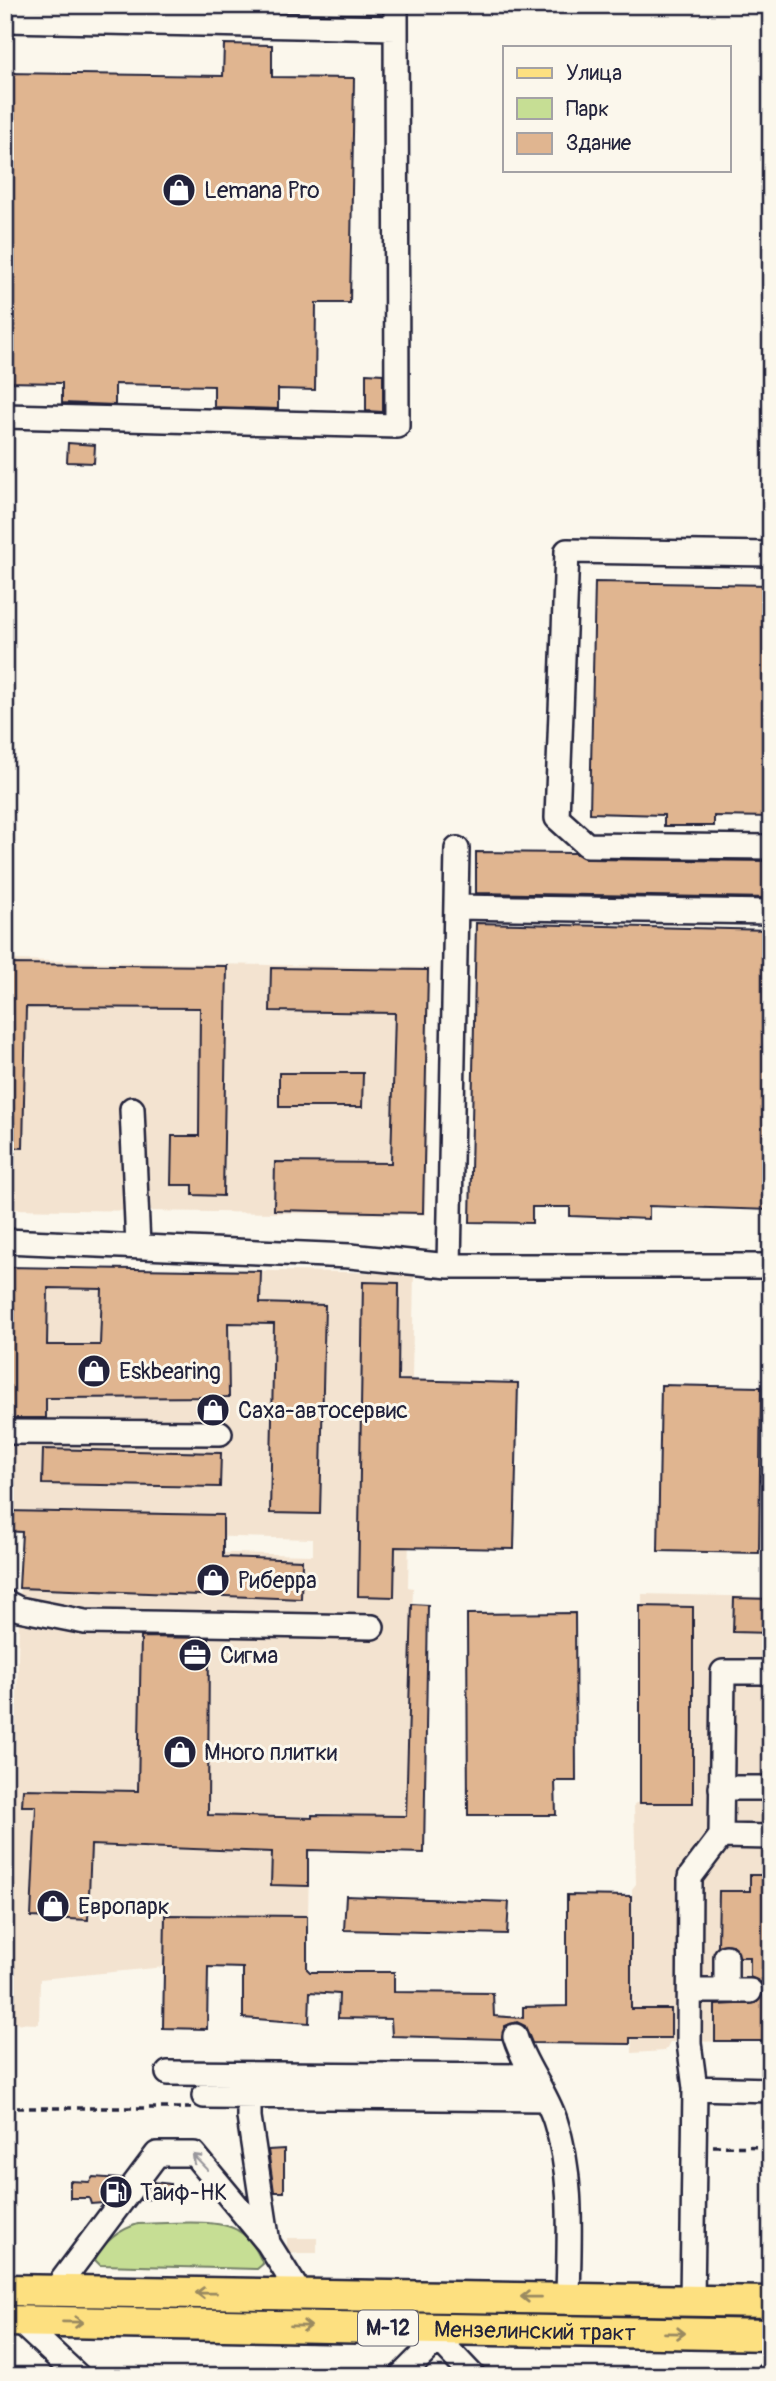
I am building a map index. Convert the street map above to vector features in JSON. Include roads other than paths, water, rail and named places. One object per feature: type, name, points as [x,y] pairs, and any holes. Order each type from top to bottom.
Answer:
[{"type":"main road","name":"Мензелинский тракт","points":[[5,2290],[771,2302]]},
{"type":"main road","name":"Мензелинский тракт","points":[[12,2321],[436,2331],[771,2335]]},
{"type":"lane","points":[[5,20],[396,17],[397,426],[5,416]]},
{"type":"lane","points":[[771,554],[567,551],[557,818],[587,845],[771,847]]},
{"type":"lane","points":[[449,1266],[457,849]]},
{"type":"lane","points":[[456,907],[771,912]]},
{"type":"lane","points":[[132,1109],[138,1246]]},
{"type":"lane","points":[[5,1241],[350,1256],[449,1266],[771,1266]]},
{"type":"lane","points":[[5,1433],[220,1433]]},
{"type":"lane","points":[[5,1602],[19,1609],[85,1622],[372,1627]]},
{"type":"lane","points":[[692,2301],[695,2088],[689,2043],[690,1877],[721,1836],[723,1672],[771,1672]]},
{"type":"lane","points":[[721,1788],[771,1788]]},
{"type":"lane","points":[[721,1836],[771,1837]]},
{"type":"lane","points":[[726,1957],[726,1992]]},
{"type":"lane","points":[[690,1991],[750,1991]]},
{"type":"lane","points":[[515,2036],[554,2119],[570,2200],[568,2298]]},
{"type":"lane","points":[[168,2073],[249,2085],[544,2099]]},
{"type":"lane","points":[[199,2102],[249,2085],[532,2076]]},
{"type":"lane","points":[[249,2085],[249,2117],[268,2243]]},
{"type":"lane","points":[[695,2088],[771,2090]]},
{"type":"lane","points":[[55,2290],[157,2154],[194,2154],[268,2243],[300,2294]]},
{"type":"lane","points":[[12,2321],[78,2376]]},
{"type":"lane","points":[[401,2376],[436,2331],[472,2376]]},
{"type":"lane","points":[[767,2376],[771,2372]]},
{"type":"place","name":"Lemana Pro","points":[[179,190]]},
{"type":"place","name":"Eskbearing","points":[[94,1371]]},
{"type":"place","name":"Саха-автосервис","points":[[213,1410]]},
{"type":"place","name":"Риберра","points":[[213,1580]]},
{"type":"place","name":"Сигма","points":[[195,1655]]},
{"type":"place","name":"Много плитки","points":[[180,1752]]},
{"type":"place","name":"Европарк","points":[[53,1906]]},
{"type":"place","name":"Таиф-НК","points":[[116,2192]]}]
